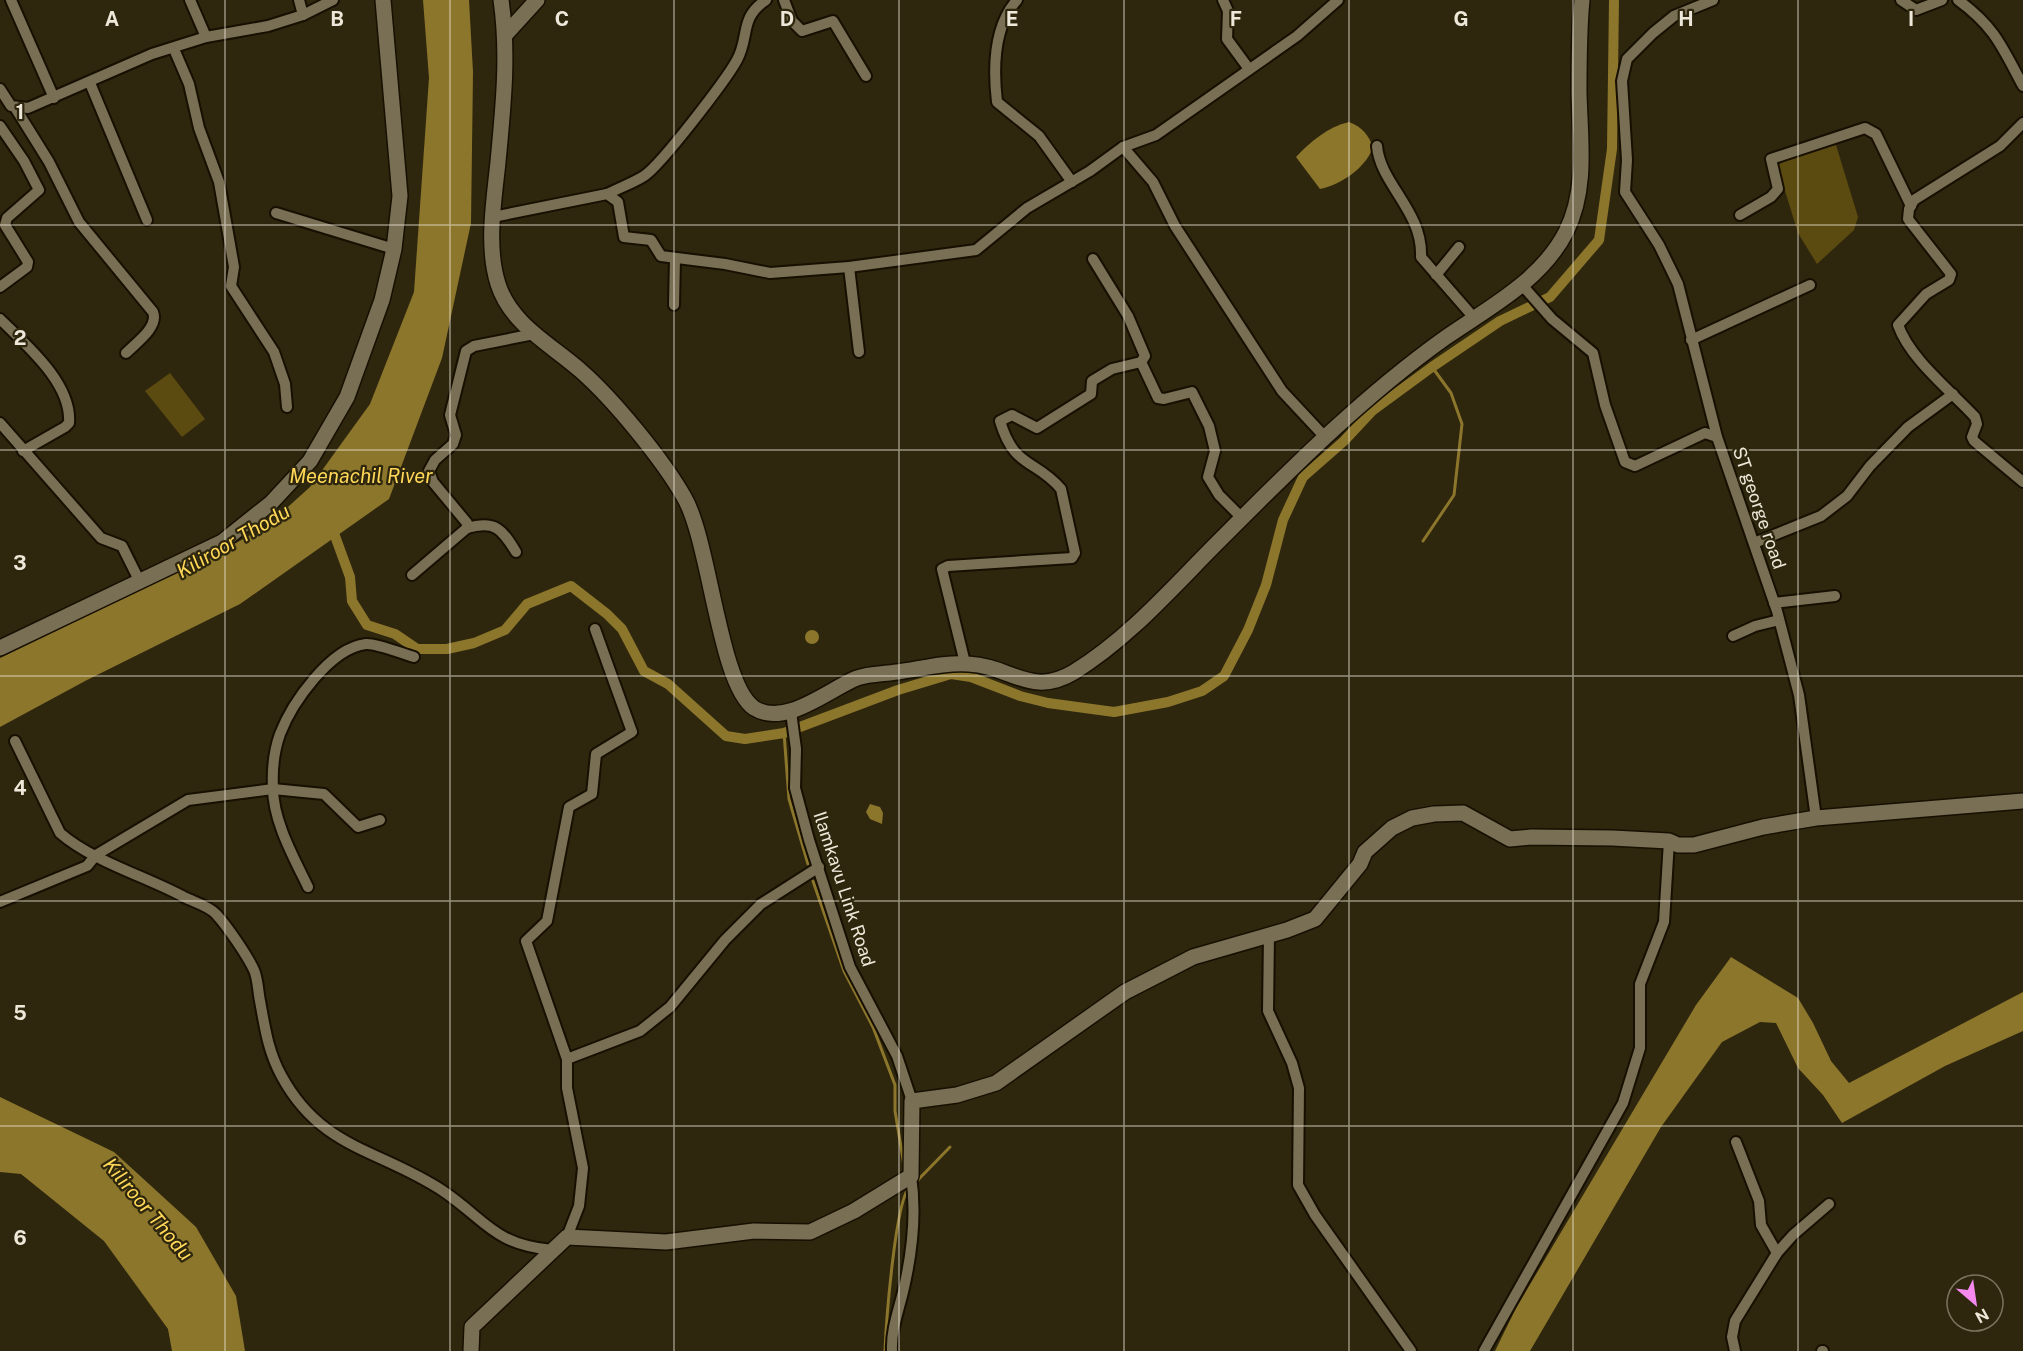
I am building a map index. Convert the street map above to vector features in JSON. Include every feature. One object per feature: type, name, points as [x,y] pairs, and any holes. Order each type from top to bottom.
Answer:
[{"type":"main road","points":[[0,648],[222,542],[250,522],[292,483],[310,461],[346,397],[382,300],[394,249],[400,196],[383,0]]},
{"type":"main road","points":[[501,0],[506,34],[506,75],[493,217],[497,280],[509,305],[534,334],[582,372],[600,390],[626,419],[682,493],[698,530],[711,593],[739,689],[751,706],[758,710],[791,717],[860,677],[965,663],[1026,682],[1050,684],[1074,671],[1158,605],[1324,436],[1421,356],[1475,319],[1525,290],[1565,234],[1576,206],[1582,171],[1579,66],[1582,0]]},
{"type":"main road","points":[[506,34],[537,0]]},
{"type":"main road","points":[[471,1351],[472,1327],[567,1237],[666,1242],[754,1232],[810,1232],[835,1222],[910,1181],[912,1101],[957,1095],[996,1083],[1125,992],[1193,957],[1315,919],[1360,864],[1365,852],[1392,828],[1412,818],[1434,814],[1463,813],[1509,839],[1531,837],[1669,841],[1678,845],[1694,845],[1763,827],[1816,818],[2023,801]]},
{"type":"street","points":[[11,0],[54,98]]},
{"type":"street","points":[[190,0],[206,38]]},
{"type":"street","points":[[299,0],[303,15]]},
{"type":"street","points":[[16,109],[28,108],[54,98],[152,54],[174,50],[206,38],[268,26],[303,15],[333,0]]},
{"type":"street","points":[[493,217],[607,194],[646,175],[689,125],[738,59],[746,22],[756,7],[766,0]]},
{"type":"street","points":[[784,0],[792,21],[802,32],[833,21],[866,76]]},
{"type":"street","points":[[1017,0],[1000,31],[994,72],[997,102],[1039,136],[1072,182]]},
{"type":"street","points":[[1223,0],[1228,11],[1227,39],[1250,69]]},
{"type":"street","points":[[607,194],[618,202],[624,237],[651,240],[661,256],[770,273],[849,267],[976,250],[1027,208],[1072,182],[1123,147],[1156,135],[1297,36],[1338,0]]},
{"type":"street","points":[[1713,0],[1674,16],[1653,33],[1627,59],[1622,81],[1627,160],[1624,192],[1659,245],[1678,284],[1717,437]]},
{"type":"street","points":[[1901,0],[1916,10],[1942,0]]},
{"type":"street","points":[[1958,0],[1984,20],[1998,39],[2023,86]]},
{"type":"street","points":[[174,50],[189,84],[198,128],[219,182],[234,267],[231,286],[274,352],[285,384],[287,408]]},
{"type":"street","points":[[90,83],[147,220]]},
{"type":"street","points":[[0,89],[16,109],[49,162],[79,222],[156,318],[154,324],[126,353]]},
{"type":"street","points":[[2023,123],[2000,146],[1914,200],[1908,219],[1951,274],[1949,280],[1926,294],[1898,325],[1902,337],[1916,355],[1974,417],[1977,424],[1972,437],[1974,441],[2023,482]]},
{"type":"street","points":[[0,126],[24,161],[39,190],[7,218],[6,225],[28,262],[27,267],[0,286]]},
{"type":"street","points":[[1740,215],[1771,197],[1778,189],[1771,159],[1865,128],[1876,134],[1911,206]]},
{"type":"street","points":[[1377,146],[1384,170],[1410,212],[1422,242],[1421,257],[1475,319]]},
{"type":"street","points":[[1123,147],[1153,182],[1175,226],[1282,391],[1324,436]]},
{"type":"street","points":[[276,213],[394,249]]},
{"type":"street","points":[[1436,275],[1459,247]]},
{"type":"street","points":[[674,305],[675,258]]},
{"type":"street","points":[[965,663],[942,569],[948,566],[1072,558],[1075,553],[1061,489],[1055,482],[1018,458],[1005,438],[1000,421],[1012,415],[1037,428],[1091,394],[1092,381],[1112,369],[1141,363],[1145,356],[1128,316],[1093,259]]},
{"type":"street","points":[[849,267],[859,352]]},
{"type":"street","points":[[1691,339],[1810,285]]},
{"type":"street","name":"ST george road","points":[[1525,290],[1552,319],[1593,353],[1605,405],[1626,462],[1635,466],[1646,462],[1705,433],[1717,437],[1779,620],[1798,695],[1816,818]]},
{"type":"street","points":[[0,319],[51,372],[70,415],[69,423],[65,427],[23,451]]},
{"type":"street","points":[[467,528],[467,523],[433,482],[429,471],[435,460],[453,444],[456,435],[450,415],[466,351],[474,346],[534,334]]},
{"type":"street","points":[[1141,363],[1158,398],[1164,399],[1192,392],[1209,426],[1215,451],[1208,477],[1219,495],[1242,518]]},
{"type":"street","points":[[1754,543],[1821,516],[1847,496],[1870,466],[1908,427],[1953,394]]},
{"type":"street","points":[[0,423],[101,538],[122,546],[140,582]]},
{"type":"street","points":[[412,575],[467,528],[480,524],[495,526],[506,535],[516,552]]},
{"type":"street","points":[[1774,603],[1835,596]]},
{"type":"street","points":[[1733,636],[1755,626],[1779,620]]},
{"type":"street","points":[[567,1237],[579,1206],[583,1168],[567,1088],[567,1059],[526,941],[547,921],[568,807],[592,794],[596,754],[632,732],[595,628]]},
{"type":"street","points":[[308,886],[285,839],[273,789],[273,759],[280,734],[297,701],[337,656],[367,644],[414,657]]},
{"type":"street","name":"Ilamkavu Link Road","points":[[791,717],[796,749],[795,788],[850,967],[897,1056],[912,1101]]},
{"type":"street","points":[[15,741],[60,833],[96,855],[152,880],[215,913],[255,971],[268,1047],[282,1076],[311,1116],[333,1135],[443,1191],[495,1234],[533,1248],[552,1250]]},
{"type":"street","points":[[0,902],[87,866],[96,855],[188,800],[273,789],[324,794],[358,827],[380,820]]},
{"type":"street","points":[[1484,1351],[1623,1104],[1640,1048],[1640,984],[1664,922],[1669,841]]},
{"type":"street","points":[[567,1059],[640,1031],[670,1006],[725,940],[761,904],[819,867]]},
{"type":"street","points":[[1269,934],[1268,1011],[1292,1063],[1299,1088],[1298,1185],[1315,1215],[1411,1351]]},
{"type":"street","points":[[1736,1142],[1758,1201],[1761,1225],[1777,1253]]},
{"type":"street","points":[[892,1351],[891,1336],[910,1261],[914,1224],[910,1181]]},
{"type":"street","points":[[1735,1351],[1732,1337],[1735,1321],[1777,1253],[1793,1235],[1829,1204]]},
{"type":"shaded area","points":[[1836,145],[1858,217],[1854,230],[1817,264],[1798,233],[1777,165],[1804,153]]},
{"type":"shaded area","points":[[170,373],[205,419],[182,437],[145,391]]},
{"type":"water","name":"Meenachil River","points":[[423,0],[469,0],[473,72],[471,223],[442,358],[389,499],[240,604],[87,680],[0,727],[0,658],[229,547],[268,525],[310,487],[370,404],[414,292],[429,78]]},
{"type":"water","points":[[1349,122],[1364,132],[1373,148],[1358,169],[1344,179],[1320,189],[1296,157],[1320,135]]},
{"type":"water","points":[[812,630],[817,632],[819,637],[817,642],[812,644],[807,642],[805,637],[807,632]]},
{"type":"water","points":[[870,804],[880,807],[883,813],[882,824],[870,819],[866,812]]},
{"type":"water","points":[[1731,957],[1798,998],[1831,1061],[1849,1083],[2023,992],[2023,1031],[1945,1066],[1842,1123],[1823,1095],[1798,1068],[1776,1023],[1760,1022],[1722,1042],[1661,1127],[1530,1351],[1495,1351],[1516,1308],[1696,1005]]},
{"type":"water","name":"Kiliroor Thodu","points":[[0,1097],[114,1152],[196,1227],[236,1296],[245,1351],[172,1351],[168,1329],[104,1241],[21,1174],[0,1172]]},
{"type":"waterway","points":[[331,525],[350,577],[352,601],[367,625],[395,634],[417,649],[447,649],[474,643],[505,630],[527,604],[571,586],[622,629],[644,671],[668,684],[726,736],[745,739],[784,733],[898,690],[951,674],[971,677],[1020,696],[1048,703],[1114,712],[1168,702],[1202,691],[1224,676],[1248,630],[1266,585],[1283,520],[1303,477],[1344,441],[1372,411],[1432,367],[1500,321],[1550,297],[1599,240],[1612,149],[1614,0]]},
{"type":"waterway","points":[[1423,541],[1454,495],[1462,424],[1451,393],[1432,367]]},
{"type":"waterway","points":[[784,733],[789,799],[808,864]]},
{"type":"waterway","points":[[813,881],[844,971],[873,1027],[895,1085],[895,1111],[904,1165]]},
{"type":"waterway","points":[[916,1182],[950,1147]]},
{"type":"waterway","points":[[885,1351],[889,1291],[896,1238],[900,1214],[910,1186]]}]
